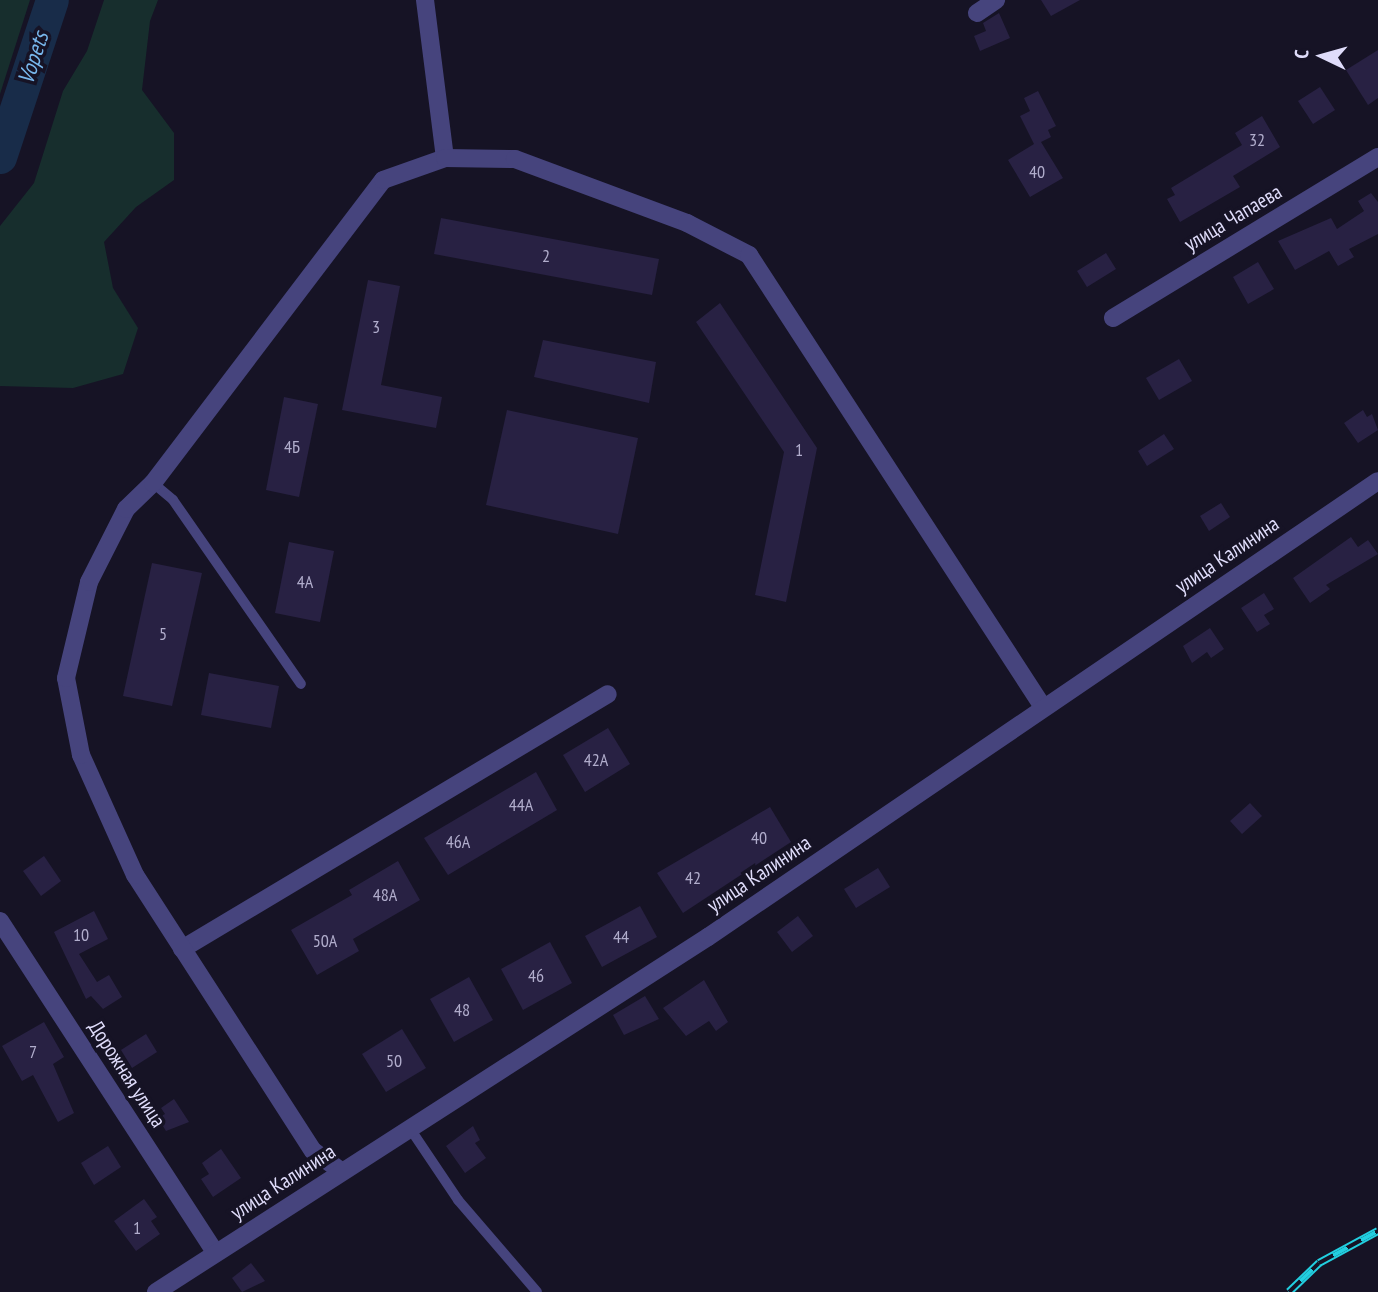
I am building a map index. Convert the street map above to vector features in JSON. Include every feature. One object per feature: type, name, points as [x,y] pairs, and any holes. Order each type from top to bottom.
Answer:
[{"type":"street","points":[[425,0],[445,158]]},
{"type":"street","points":[[977,13],[996,0]]},
{"type":"street","name":"улица Чапаева","points":[[1112,318],[1378,157]]},
{"type":"street","points":[[341,1171],[313,1151],[135,875],[81,755],[66,678],[89,582],[126,509],[153,483],[383,180],[445,158],[515,159],[687,223],[749,255],[1042,707]]},
{"type":"street","name":"улица Калинина","points":[[156,1292],[708,937],[1042,707],[1378,481]]},
{"type":"street","points":[[182,948],[608,694]]},
{"type":"street","name":"Дорожная улица","points":[[0,921],[216,1253]]},
{"type":"lane","points":[[153,483],[173,500],[301,684]]},
{"type":"lane","points":[[409,1127],[458,1200],[537,1292]]},
{"type":"green space","points":[[0,0],[30,0],[0,94]]},
{"type":"green space","points":[[104,0],[158,0],[150,21],[142,90],[174,133],[174,180],[136,207],[104,242],[113,288],[138,328],[123,374],[73,388],[0,386],[0,226],[34,183],[63,91],[87,51]]},
{"type":"building","points":[[1041,0],[1080,0],[1051,16]]},
{"type":"building","points":[[999,13],[1010,38],[980,51],[974,36],[986,31],[983,23]]},
{"type":"building","points":[[1378,50],[1378,98],[1368,105],[1346,70]]},
{"type":"building","points":[[1320,87],[1335,110],[1313,124],[1298,101]]},
{"type":"building","points":[[1038,91],[1056,126],[1048,130],[1051,137],[1041,142],[1063,178],[1030,197],[1008,160],[1034,144],[1020,116],[1030,111],[1024,98]]},
{"type":"building","points":[[1262,116],[1280,147],[1233,176],[1240,187],[1180,222],[1167,199],[1175,195],[1171,188],[1242,145],[1235,133]]},
{"type":"building","points":[[1371,193],[1378,202],[1378,234],[1349,249],[1354,257],[1338,266],[1329,251],[1295,270],[1278,241],[1331,218],[1337,229],[1364,211],[1358,201]]},
{"type":"building","points":[[441,218],[659,259],[652,295],[434,254]]},
{"type":"building","points":[[1106,253],[1116,269],[1087,287],[1077,271]]},
{"type":"building","points":[[1258,262],[1274,289],[1248,304],[1233,277]]},
{"type":"building","points":[[368,280],[400,286],[381,385],[442,397],[436,428],[342,410]]},
{"type":"building","points":[[720,303],[817,448],[786,602],[755,595],[784,452],[696,322]]},
{"type":"building","points":[[543,340],[656,362],[649,403],[534,377]]},
{"type":"building","points":[[1179,359],[1192,381],[1159,400],[1146,378]]},
{"type":"building","points":[[284,397],[318,404],[299,497],[266,490]]},
{"type":"building","points":[[507,410],[638,438],[618,534],[486,505]]},
{"type":"building","points":[[1363,410],[1367,417],[1372,414],[1378,430],[1358,443],[1344,423]]},
{"type":"building","points":[[1164,434],[1174,449],[1147,466],[1138,451]]},
{"type":"building","points":[[1221,503],[1230,517],[1209,531],[1200,516]]},
{"type":"building","points":[[1351,537],[1358,547],[1368,540],[1378,554],[1326,585],[1330,589],[1310,603],[1293,578]]},
{"type":"building","points":[[289,542],[334,551],[320,622],[275,613]]},
{"type":"building","points":[[152,563],[202,573],[172,706],[123,696]]},
{"type":"building","points":[[1264,593],[1274,609],[1264,615],[1270,624],[1257,632],[1241,608]]},
{"type":"building","points":[[1210,628],[1224,649],[1211,658],[1207,652],[1192,663],[1183,646]]},
{"type":"building","points":[[209,673],[279,686],[271,728],[201,715]]},
{"type":"building","points":[[608,728],[630,764],[585,792],[563,755]]},
{"type":"building","points":[[536,772],[557,810],[448,875],[424,838]]},
{"type":"building","points":[[1250,803],[1262,816],[1242,834],[1230,821]]},
{"type":"building","points":[[770,807],[791,842],[683,913],[657,873]]},
{"type":"building","points":[[44,856],[61,881],[41,896],[23,871]]},
{"type":"building","points":[[398,861],[420,900],[353,939],[359,951],[317,975],[291,930],[352,895],[349,890]]},
{"type":"building","points":[[878,868],[890,887],[856,908],[844,889]]},
{"type":"building","points":[[640,906],[657,937],[602,967],[585,936]]},
{"type":"building","points":[[94,911],[108,939],[79,954],[97,982],[109,975],[122,997],[103,1009],[91,996],[86,999],[54,932]]},
{"type":"building","points":[[798,916],[813,936],[792,952],[777,932]]},
{"type":"building","points":[[550,942],[572,983],[523,1010],[501,969]]},
{"type":"building","points":[[469,977],[493,1020],[454,1042],[430,999]]},
{"type":"building","points":[[704,980],[728,1022],[716,1031],[709,1021],[686,1036],[663,1008]]},
{"type":"building","points":[[645,996],[659,1019],[624,1035],[613,1015]]},
{"type":"building","points":[[44,1022],[64,1057],[53,1064],[74,1113],[58,1122],[33,1075],[22,1081],[2,1046]]},
{"type":"building","points":[[402,1029],[426,1068],[386,1092],[362,1054]]},
{"type":"building","points":[[146,1034],[157,1052],[132,1068],[121,1050]]},
{"type":"building","points":[[174,1099],[189,1122],[166,1131],[158,1118],[165,1114],[161,1108]]},
{"type":"building","points":[[473,1126],[480,1140],[475,1143],[486,1158],[465,1173],[446,1146]]},
{"type":"building","points":[[108,1146],[121,1167],[94,1185],[81,1163]]},
{"type":"building","points":[[221,1149],[241,1178],[213,1197],[201,1179],[209,1174],[202,1163]]},
{"type":"building","points":[[144,1199],[157,1217],[151,1221],[160,1234],[136,1251],[114,1221]]},
{"type":"building","points":[[251,1263],[265,1281],[242,1292],[232,1278]]},
{"type":"waterway","name":"Vopets","points":[[0,157],[52,0]]},
{"type":"railway","points":[[1289,1292],[1319,1263],[1378,1231]]}]
